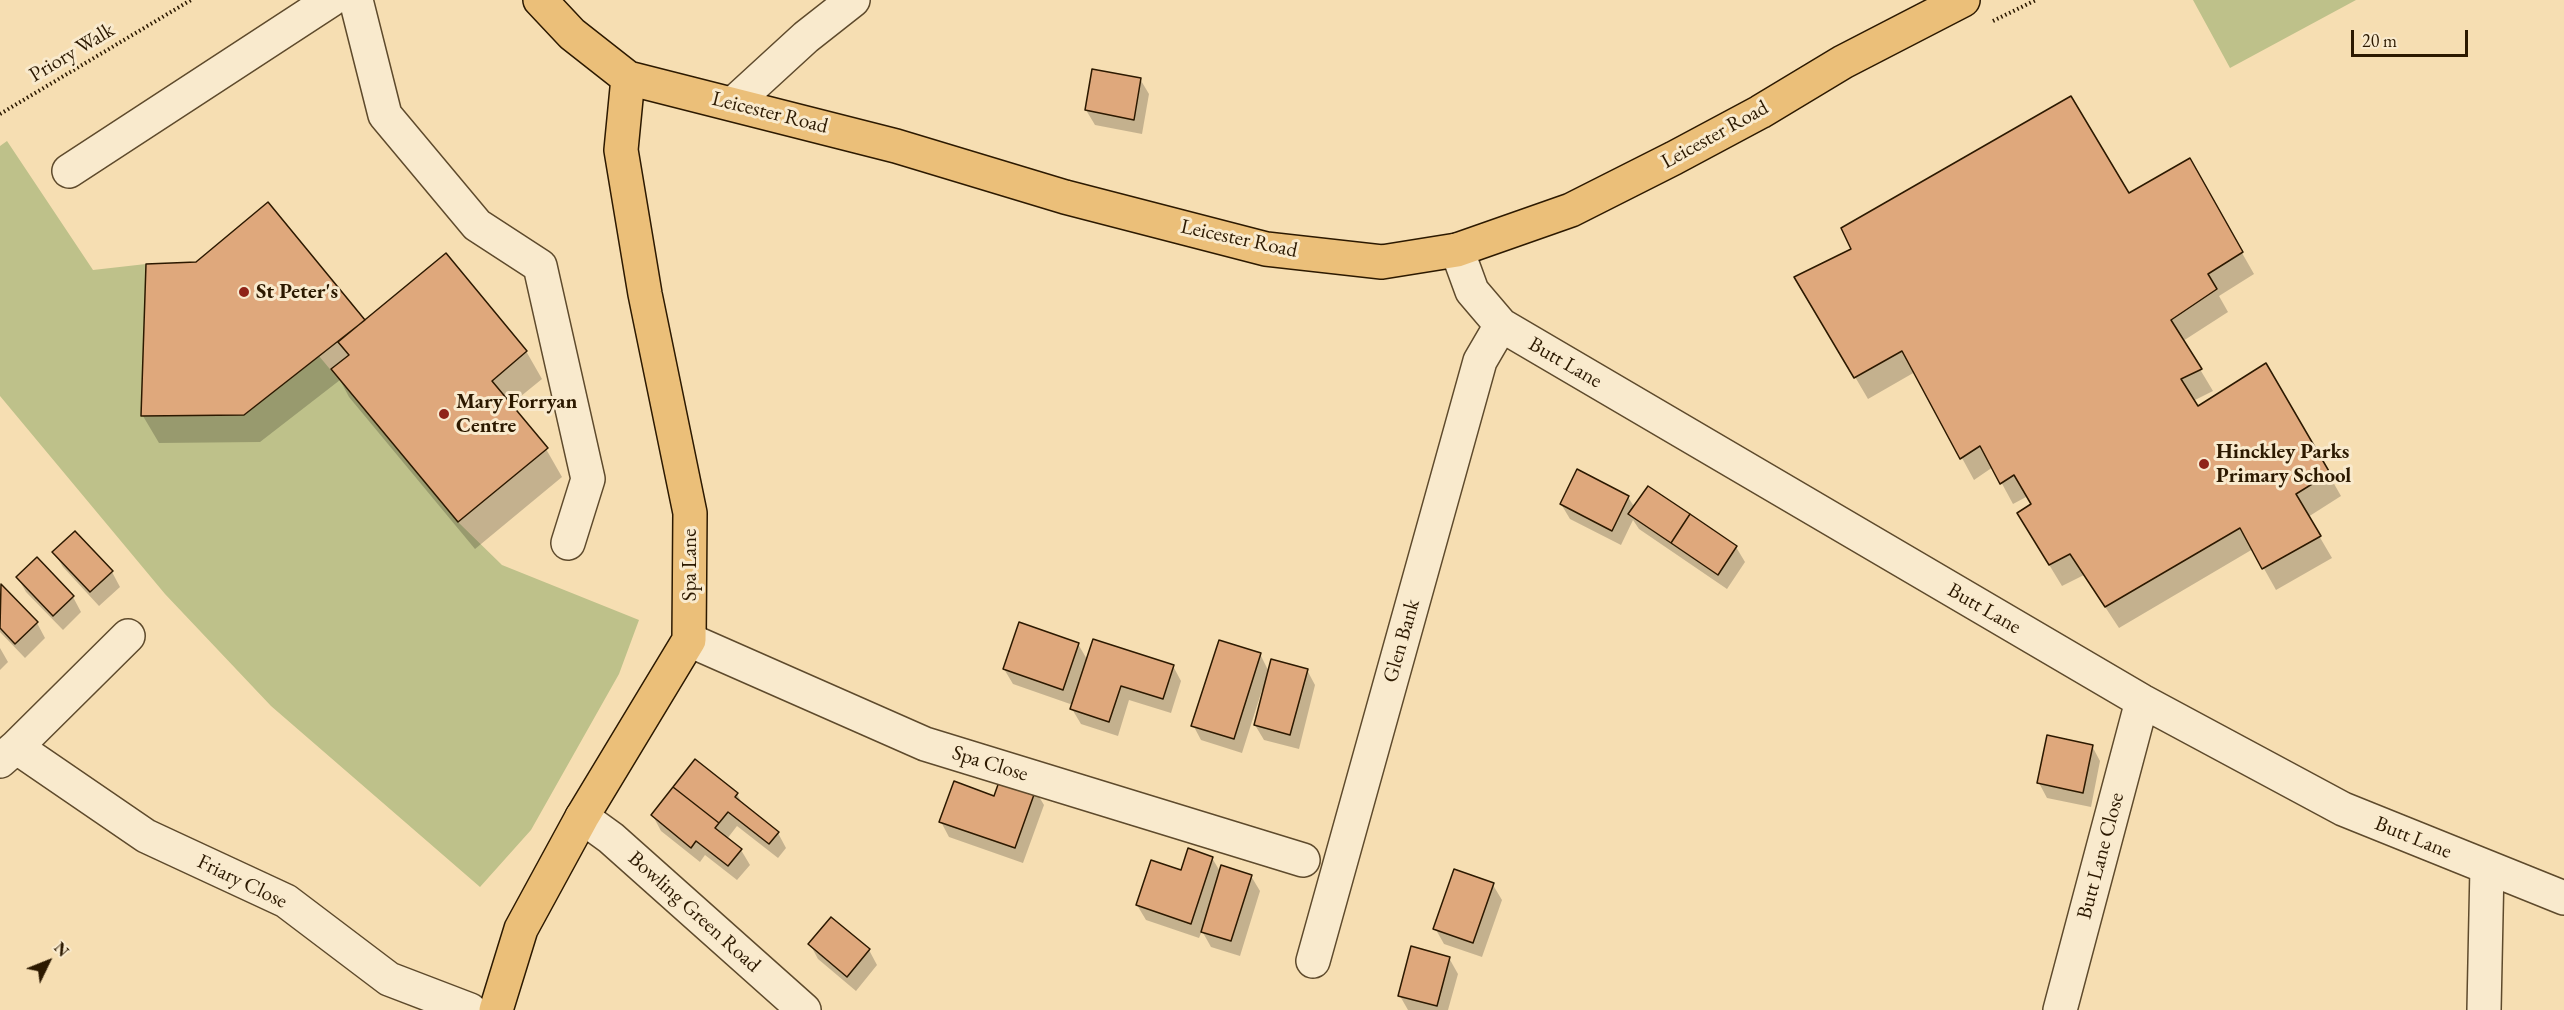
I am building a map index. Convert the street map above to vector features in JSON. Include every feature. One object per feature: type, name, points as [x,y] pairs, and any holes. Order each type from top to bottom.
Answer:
[{"type":"main road","name":"Leicester Road","points":[[540,0],[572,34],[628,78],[734,103],[896,146],[1065,197],[1266,249],[1382,261],[1457,250],[1571,210],[1760,112],[1843,62],[1963,0]]},
{"type":"main road","name":"Spa Lane","points":[[628,78],[621,150],[645,294],[690,513],[689,640]]},
{"type":"main road","points":[[496,1010],[521,929],[582,818],[689,640]]},
{"type":"street","points":[[69,171],[331,0]]},
{"type":"street","points":[[356,0],[385,115],[477,225],[540,266],[588,479],[568,543]]},
{"type":"street","points":[[734,103],[806,37],[853,0]]},
{"type":"street","name":"Butt Lane","points":[[1457,250],[1472,291],[1501,325],[2142,701],[2343,809],[2564,898]]},
{"type":"street","name":"Glen Bank","points":[[1313,961],[1480,362],[1501,325]]},
{"type":"street","name":"Friary Close","points":[[129,636],[8,754],[146,836],[286,901],[389,979],[470,1010]]},
{"type":"street","name":"Spa Close","points":[[689,640],[925,744],[1303,860]]},
{"type":"street","name":"Butt Lane Close","points":[[2060,1010],[2142,701]]},
{"type":"street","name":"Bowling Green Road","points":[[582,818],[611,838],[804,1010]]},
{"type":"street","points":[[2484,1010],[2487,867]]},
{"type":"path","name":"Priory Walk","points":[[0,114],[191,0]]},
{"type":"green space","points":[[2193,0],[2356,0],[2230,68]]},
{"type":"green space","points":[[7,141],[93,270],[146,264],[142,416],[244,415],[319,356],[458,522],[502,565],[639,620],[619,674],[531,830],[480,887],[271,706],[165,594],[0,396],[0,146]]},
{"type":"building","points":[[1092,69],[1141,78],[1134,120],[1085,110]]},
{"type":"building","points":[[2071,96],[2129,193],[2190,158],[2243,252],[2208,274],[2217,289],[2171,320],[2202,369],[2181,379],[2198,406],[2266,363],[2330,473],[2296,494],[2321,536],[2262,569],[2240,528],[2105,607],[2070,554],[2049,565],[2017,513],[2031,504],[2014,475],[2000,484],[1980,446],[1960,459],[1902,351],[1854,378],[1794,277],[1851,249],[1841,228]]},
{"type":"building","name":"St Peter's","points":[[268,202],[365,320],[244,415],[141,416],[146,264],[196,262]]},
{"type":"building","name":"Mary Forryan Centre","points":[[446,253],[527,351],[492,381],[548,448],[458,522],[331,369],[349,355],[338,342]]},
{"type":"building","points":[[1577,469],[1629,496],[1612,531],[1560,504]]},
{"type":"building","points":[[1648,486],[1690,514],[1671,543],[1628,514]]},
{"type":"building","points":[[1690,514],[1737,546],[1718,575],[1671,543]]},
{"type":"building","points":[[75,531],[113,571],[90,592],[52,552]]},
{"type":"building","points":[[37,557],[74,596],[53,616],[16,577]]},
{"type":"building","points":[[1,584],[38,622],[15,644],[0,628]]},
{"type":"building","points":[[1019,622],[1079,643],[1063,690],[1003,669]]},
{"type":"building","points":[[1093,639],[1174,665],[1163,699],[1121,686],[1109,722],[1070,709]]},
{"type":"building","points":[[1219,640],[1261,653],[1234,739],[1191,726]]},
{"type":"building","points":[[1271,659],[1308,669],[1290,735],[1254,725]]},
{"type":"building","points":[[2047,735],[2093,745],[2083,793],[2037,783]]},
{"type":"building","points":[[695,759],[738,793],[735,797],[779,832],[769,844],[728,812],[719,823],[673,787]]},
{"type":"building","points":[[1001,776],[1036,789],[1015,848],[939,822],[954,781],[994,796]]},
{"type":"building","points":[[673,787],[719,823],[715,828],[742,849],[728,866],[696,841],[691,848],[651,815]]},
{"type":"building","points":[[1188,848],[1213,857],[1191,924],[1136,905],[1151,860],[1181,870]]},
{"type":"building","points":[[1221,865],[1252,875],[1231,941],[1201,932]]},
{"type":"building","points":[[1454,869],[1494,883],[1473,943],[1433,929]]},
{"type":"building","points":[[831,917],[870,949],[847,977],[808,944]]},
{"type":"building","points":[[1411,946],[1450,957],[1437,1006],[1398,996]]},
{"type":"place","name":"St Peter's","points":[[244,292]]},
{"type":"place","name":"Mary Forryan Centre","points":[[444,414]]},
{"type":"place","name":"Hinckley Parks Primary School","points":[[2204,464]]}]
